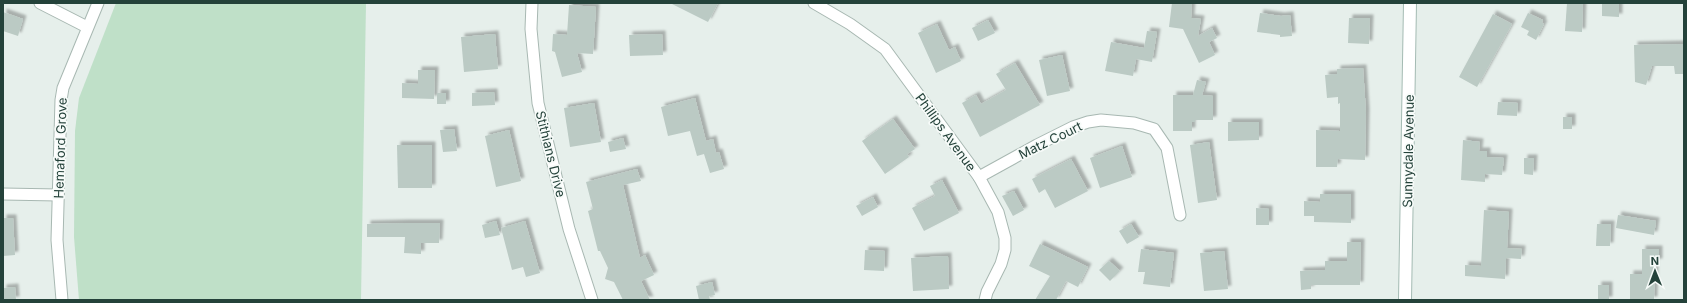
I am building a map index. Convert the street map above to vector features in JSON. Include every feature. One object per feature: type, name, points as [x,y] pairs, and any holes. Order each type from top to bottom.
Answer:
[{"type":"street","points":[[40,3],[87,27]]},
{"type":"street","name":"Hemaford Grove","points":[[62,300],[57,240],[60,100],[63,88],[98,3]]},
{"type":"street","name":"Stithians Drive","points":[[532,3],[532,29],[538,103],[569,229],[592,300]]},
{"type":"street","name":"Phillips Avenue","points":[[814,3],[828,6],[850,24],[886,49],[979,177],[998,212],[1005,250],[1001,264],[987,292],[985,300]]},
{"type":"street","name":"Sunnydale Avenue","points":[[1405,300],[1410,3]]},
{"type":"street","name":"Matz Court","points":[[979,177],[1037,144],[1088,122],[1101,120],[1134,123],[1154,129],[1167,148],[1180,215]]},
{"type":"street","points":[[3,194],[58,195]]},
{"type":"green space","points":[[116,3],[366,3],[361,300],[79,300],[74,237],[75,131],[79,98]]},
{"type":"building","points":[[670,3],[718,3],[708,22]]},
{"type":"building","points":[[1172,3],[1192,3],[1191,18],[1201,19],[1198,36],[1212,28],[1217,38],[1209,42],[1215,55],[1199,63],[1183,29],[1169,27]]},
{"type":"building","points":[[1567,3],[1583,3],[1582,32],[1565,31]]},
{"type":"building","points":[[1602,3],[1619,3],[1619,17],[1602,16]]},
{"type":"building","points":[[569,5],[596,7],[593,54],[577,53],[582,72],[562,77],[555,52],[552,51],[553,34],[567,35]]},
{"type":"building","points":[[3,12],[23,19],[18,36],[3,31]]},
{"type":"building","points":[[1260,13],[1281,16],[1290,15],[1292,36],[1280,37],[1280,35],[1257,32]]},
{"type":"building","points":[[1528,13],[1543,20],[1542,23],[1544,24],[1536,40],[1527,35],[1529,31],[1521,27]]},
{"type":"building","points":[[1493,14],[1512,24],[1477,87],[1459,77]]},
{"type":"building","points":[[1349,18],[1370,18],[1369,44],[1348,43]]},
{"type":"building","points":[[988,20],[995,33],[978,41],[972,28]]},
{"type":"building","points":[[937,24],[949,50],[955,47],[961,61],[936,73],[918,33]]},
{"type":"building","points":[[1147,31],[1157,32],[1152,62],[1136,59],[1133,76],[1105,71],[1111,42],[1144,48]]},
{"type":"building","points":[[495,34],[498,69],[464,72],[461,37]]},
{"type":"building","points":[[662,34],[663,55],[630,56],[629,35]]},
{"type":"building","points":[[1684,44],[1684,74],[1675,74],[1674,66],[1652,66],[1646,85],[1635,82],[1634,45]]},
{"type":"building","points":[[1062,55],[1070,91],[1047,96],[1039,60]]},
{"type":"building","points":[[1015,63],[1040,105],[980,137],[962,103],[976,95],[981,104],[1006,90],[996,74]]},
{"type":"building","points":[[1363,68],[1366,112],[1365,160],[1338,159],[1337,167],[1316,167],[1316,130],[1340,131],[1340,103],[1338,104],[1338,97],[1327,98],[1325,75],[1337,74],[1337,69]]},
{"type":"building","points":[[418,70],[435,70],[434,99],[402,98],[402,83],[418,84]]},
{"type":"building","points":[[1197,80],[1206,82],[1202,95],[1213,96],[1213,120],[1195,120],[1195,122],[1192,122],[1192,131],[1173,131],[1173,95],[1193,95]]},
{"type":"building","points":[[494,92],[495,105],[472,106],[472,93]]},
{"type":"building","points":[[437,93],[446,93],[446,104],[437,104]]},
{"type":"building","points":[[695,98],[706,141],[713,139],[716,153],[719,152],[724,169],[710,173],[704,154],[697,156],[690,131],[668,136],[661,107]]},
{"type":"building","points":[[1498,102],[1518,103],[1517,116],[1497,115]]},
{"type":"building","points":[[594,103],[601,142],[570,147],[564,108]]},
{"type":"building","points":[[1563,117],[1572,117],[1572,129],[1563,129]]},
{"type":"building","points":[[893,119],[915,149],[907,154],[909,157],[885,174],[862,141]]},
{"type":"building","points":[[1228,122],[1259,122],[1259,140],[1228,141]]},
{"type":"building","points":[[454,129],[457,151],[443,152],[440,130]]},
{"type":"building","points":[[509,130],[521,181],[496,187],[485,136]]},
{"type":"building","points":[[623,138],[626,149],[610,152],[608,142]]},
{"type":"building","points":[[1463,140],[1480,142],[1479,151],[1487,151],[1487,157],[1504,158],[1502,175],[1485,174],[1485,182],[1461,180]]},
{"type":"building","points":[[1209,142],[1217,200],[1198,203],[1190,145]]},
{"type":"building","points":[[397,145],[432,145],[432,188],[398,188]]},
{"type":"building","points":[[1122,146],[1132,177],[1100,188],[1090,158]]},
{"type":"building","points":[[1524,158],[1534,158],[1533,175],[1524,174]]},
{"type":"building","points":[[1071,159],[1088,191],[1055,208],[1045,189],[1039,193],[1032,179]]},
{"type":"building","points":[[637,169],[641,181],[623,185],[640,258],[645,255],[654,275],[641,281],[650,300],[623,300],[614,282],[605,279],[608,268],[600,251],[598,251],[588,211],[593,209],[586,182]]},
{"type":"building","points":[[942,180],[959,213],[924,231],[912,208],[935,196],[930,186]]},
{"type":"building","points":[[1014,191],[1024,210],[1013,216],[1002,196]]},
{"type":"building","points":[[1320,194],[1351,194],[1351,223],[1314,222],[1314,216],[1304,216],[1304,201],[1320,202]]},
{"type":"building","points":[[873,197],[878,207],[862,216],[856,206]]},
{"type":"building","points":[[1256,208],[1269,209],[1269,225],[1256,225]]},
{"type":"building","points":[[1484,210],[1509,212],[1507,248],[1522,249],[1521,259],[1506,258],[1505,279],[1465,276],[1465,265],[1481,266]]},
{"type":"building","points":[[1618,215],[1656,221],[1654,235],[1616,228]]},
{"type":"building","points":[[3,218],[13,218],[15,255],[3,256]]},
{"type":"building","points":[[496,221],[500,235],[485,238],[482,225]]},
{"type":"building","points":[[525,221],[540,273],[526,277],[523,267],[512,270],[501,228]]},
{"type":"building","points":[[440,223],[439,243],[421,243],[421,254],[404,253],[405,237],[367,237],[367,224]]},
{"type":"building","points":[[1131,224],[1139,237],[1127,244],[1119,231]]},
{"type":"building","points":[[1597,224],[1611,224],[1610,246],[1596,246]]},
{"type":"building","points":[[1347,242],[1361,242],[1360,285],[1311,285],[1311,289],[1301,290],[1300,271],[1325,270],[1325,261],[1347,261]]},
{"type":"building","points":[[1040,244],[1088,267],[1078,287],[1066,281],[1056,300],[1035,300],[1050,276],[1029,266]]},
{"type":"building","points":[[1141,249],[1174,253],[1170,287],[1143,284],[1145,272],[1138,272]]},
{"type":"building","points":[[1642,249],[1659,249],[1659,262],[1655,262],[1654,300],[1630,300],[1630,274],[1642,274]]},
{"type":"building","points":[[865,250],[885,251],[884,271],[864,270]]},
{"type":"building","points":[[1224,251],[1228,289],[1204,291],[1200,253]]},
{"type":"building","points":[[948,256],[949,289],[913,291],[911,258]]},
{"type":"building","points":[[1109,261],[1120,271],[1110,281],[1099,270]]},
{"type":"building","points":[[712,282],[715,295],[709,296],[710,300],[699,300],[696,286]]},
{"type":"building","points":[[1598,285],[1609,285],[1609,300],[1598,300]]},
{"type":"building","points":[[15,287],[16,300],[3,300],[3,288]]}]
